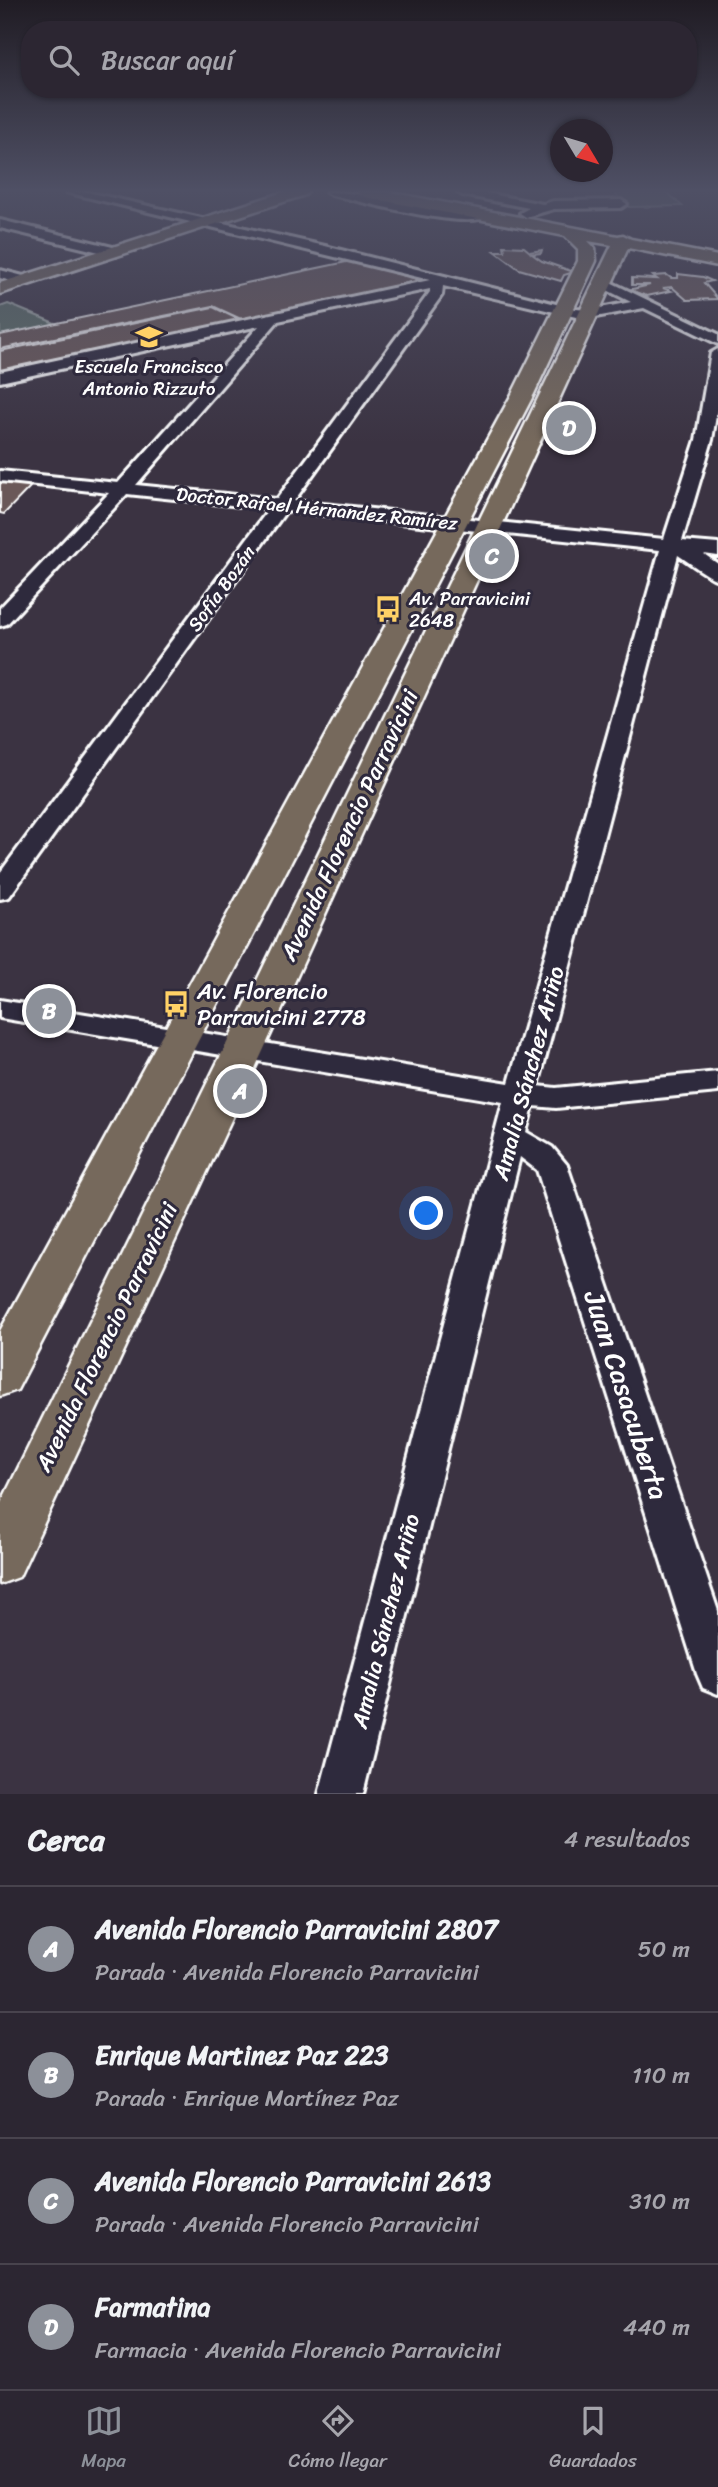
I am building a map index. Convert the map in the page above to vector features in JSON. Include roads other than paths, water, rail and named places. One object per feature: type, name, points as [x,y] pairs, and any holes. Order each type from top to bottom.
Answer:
[{"type":"main road","points":[[0,289],[42,276]]},
{"type":"main road","name":"Avenida Florencio Parravicini","points":[[0,1376],[177,1040],[364,695],[453,522],[499,441],[579,276]]},
{"type":"main road","name":"Avenida Florencio Parravicini","points":[[0,1560],[243,1051],[607,276]]},
{"type":"street","points":[[6,276],[26,281]]},
{"type":"street","points":[[417,276],[590,314],[644,304]]},
{"type":"street","points":[[0,377],[441,282]]},
{"type":"street","name":"Sofía Bozán","points":[[0,891],[441,282]]},
{"type":"street","points":[[604,283],[718,340]]},
{"type":"street","points":[[0,620],[124,487],[273,319]]},
{"type":"street","name":"Amalia Sánchez Ariño","points":[[341,1794],[509,1137],[671,545],[711,440],[718,353]]},
{"type":"street","name":"Doctor Rafael Hérnandez Ramírez","points":[[0,476],[718,550]]},
{"type":"street","points":[[671,545],[706,563],[718,574]]},
{"type":"street","points":[[0,1009],[522,1095],[556,1098],[718,1082]]},
{"type":"street","name":"Juan Casacuberta","points":[[509,1137],[541,1155],[551,1165],[718,1674]]},
{"type":"place","name":"Escuela Francisco Antonio Rizzuto","points":[[149,337]]},
{"type":"place","name":"Farmatina","points":[[569,428]]},
{"type":"place","name":"Avenida Florencio Parravicini 2613","points":[[492,556]]},
{"type":"place","name":"Av. Parravicini 2648","points":[[388,609]]},
{"type":"place","name":"Av. Florencio Parravicini 2778","points":[[176,1004]]},
{"type":"place","name":"Enrique Martinez Paz 223","points":[[49,1011]]},
{"type":"place","name":"Avenida Florencio Parravicini 2807","points":[[240,1091]]}]
